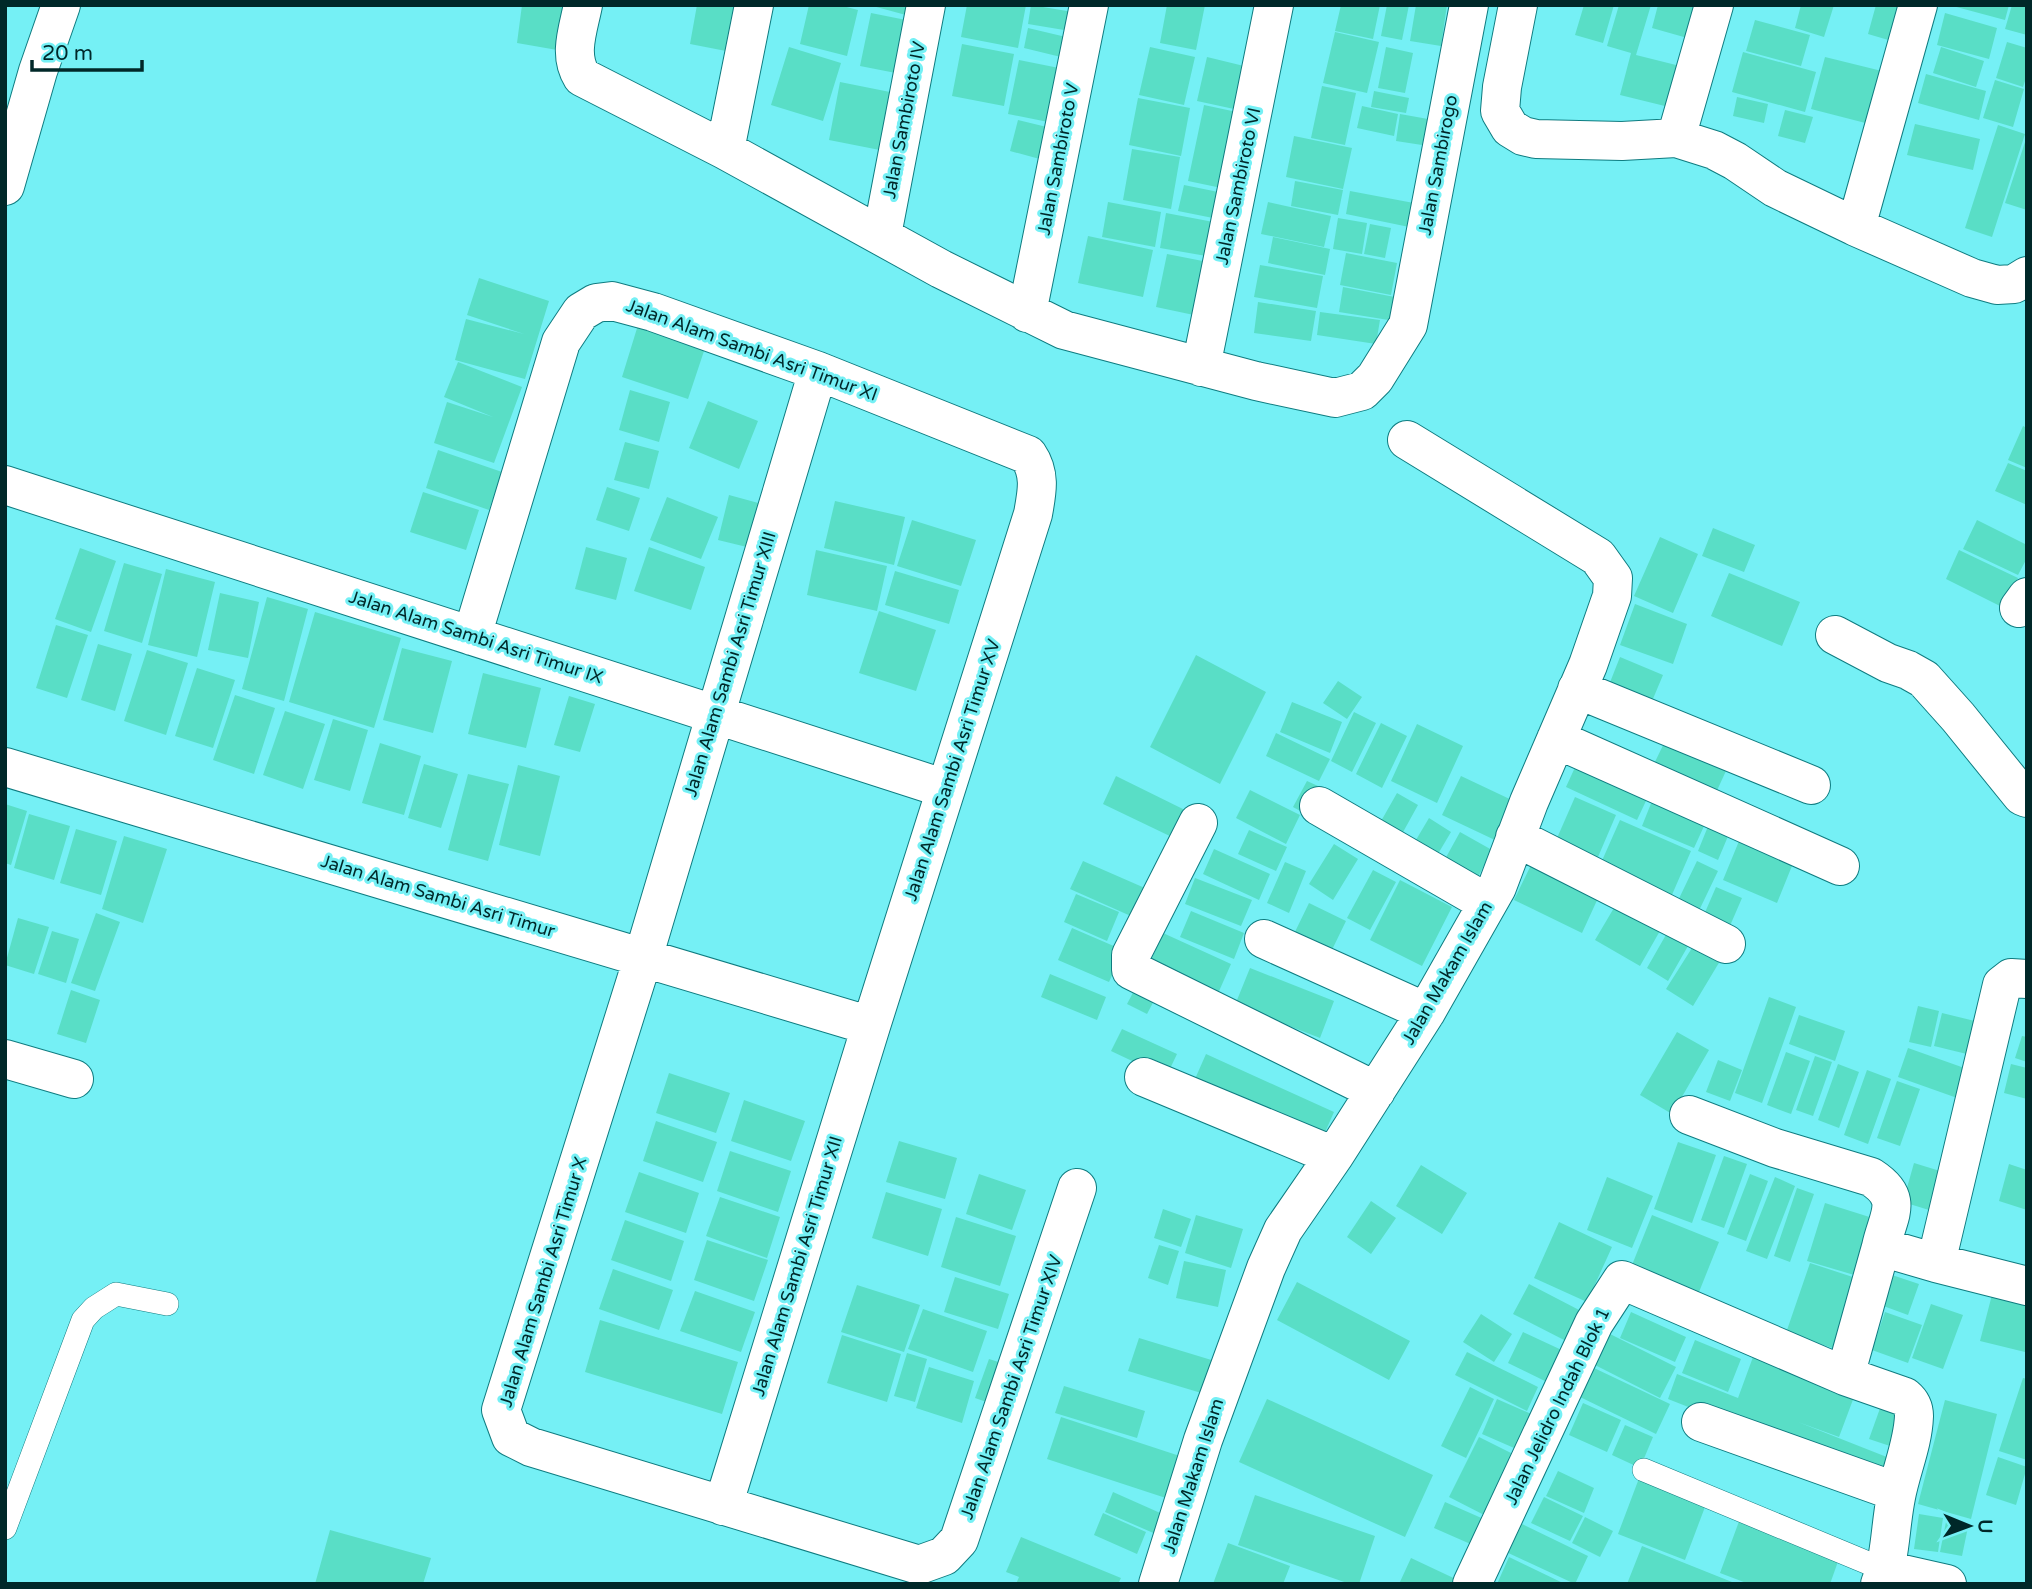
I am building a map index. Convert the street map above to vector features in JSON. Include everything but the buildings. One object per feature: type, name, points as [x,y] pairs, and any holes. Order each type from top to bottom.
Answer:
[{"type":"street","points":[[5,186],[38,71],[61,5]]},
{"type":"street","points":[[583,5],[573,54],[582,77],[725,150],[1027,313],[1064,330],[1201,367]]},
{"type":"street","points":[[725,150],[754,5]]},
{"type":"street","name":"Jalan Sambiroto IV","points":[[882,236],[926,5]]},
{"type":"street","name":"Jalan Sambiroto V","points":[[1027,313],[1089,5]]},
{"type":"street","name":"Jalan Sambiroto VI","points":[[1201,367],[1274,5]]},
{"type":"street","name":"Jalan Sambirogo","points":[[1201,367],[1335,398],[1362,391],[1375,378],[1408,326],[1469,5]]},
{"type":"street","points":[[1518,5],[1500,111],[1510,128],[1523,136],[1536,139],[1622,141],[1676,138],[1714,150],[1775,188],[1972,278],[1997,285],[2014,284],[2027,276]]},
{"type":"street","points":[[1676,138],[1714,5]]},
{"type":"street","points":[[1856,227],[1918,5]]},
{"type":"street","name":"Jalan Alam Sambi Asri Timur XI","points":[[472,636],[561,342],[581,312],[596,303],[612,301],[653,312],[818,371],[1027,455],[1036,467],[1038,484],[1032,514]]},
{"type":"street","name":"Jalan Alam Sambi Asri Timur XIII","points":[[643,958],[818,371]]},
{"type":"street","name":"Jalan Makam Islam","points":[[1158,1584],[1203,1440],[1266,1268],[1283,1230],[1426,1012],[1497,887],[1612,596],[1613,578],[1598,557],[1407,440]]},
{"type":"street","name":"Jalan Alam Sambi Asri Timur IX","points":[[5,485],[946,789]]},
{"type":"street","name":"Jalan Alam Sambi Asri Timur XV","points":[[871,1026],[1032,514]]},
{"type":"street","points":[[1835,635],[1924,679],[2022,796],[2027,798]]},
{"type":"street","points":[[1577,690],[1811,785]]},
{"type":"street","points":[[1556,739],[1840,866]]},
{"type":"street","name":"Jalan Alam Sambi Asri Timur","points":[[5,767],[871,1026]]},
{"type":"street","points":[[1319,806],[1487,903]]},
{"type":"street","points":[[1198,823],[1131,955],[1131,970],[1376,1091]]},
{"type":"street","points":[[1515,837],[1726,944]]},
{"type":"street","points":[[1264,939],[1426,1012]]},
{"type":"street","name":"Jalan Alam Sambi Asri Timur X","points":[[643,958],[501,1410],[511,1437],[531,1447],[919,1565]]},
{"type":"street","points":[[1936,1263],[2002,985],[2011,978],[2027,979]]},
{"type":"street","name":"Jalan Alam Sambi Asri Timur XII","points":[[723,1506],[871,1026]]},
{"type":"street","points":[[5,1059],[74,1079]]},
{"type":"street","points":[[1144,1077],[1334,1156]]},
{"type":"street","points":[[1689,1115],[1775,1147],[1871,1177],[1885,1186],[1891,1199],[1892,1210],[1845,1376]]},
{"type":"street","name":"Jalan Alam Sambi Asri Timur XIV","points":[[919,1565],[944,1556],[959,1540],[1077,1188]]},
{"type":"street","points":[[1881,1247],[2027,1286]]},
{"type":"street","name":"Jalan Jelidro Indah Blok 1","points":[[1472,1584],[1614,1276],[1845,1376],[1905,1397],[1911,1403],[1914,1414],[1905,1468],[1897,1492]]},
{"type":"street","points":[[1701,1422],[1897,1492],[1882,1577],[1947,1584]]},
{"type":"lane","points":[[5,1528],[83,1320],[93,1308],[116,1294],[167,1304]]},
{"type":"lane","points":[[1644,1470],[1882,1577]]}]
